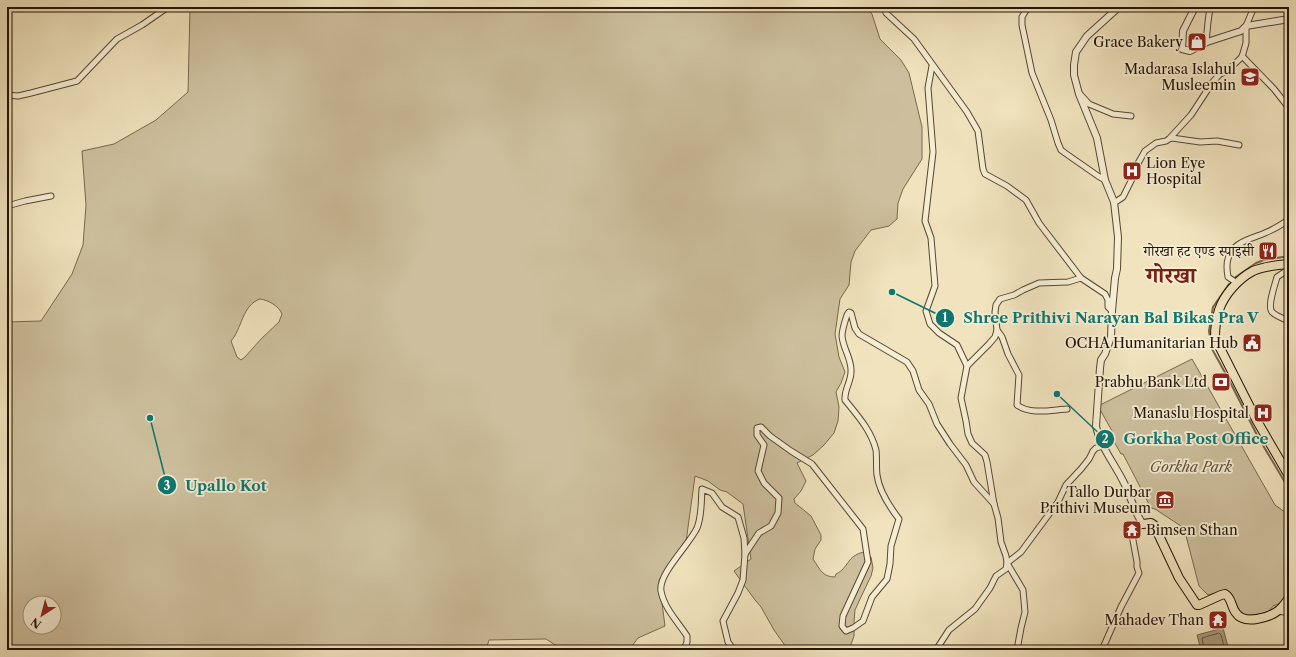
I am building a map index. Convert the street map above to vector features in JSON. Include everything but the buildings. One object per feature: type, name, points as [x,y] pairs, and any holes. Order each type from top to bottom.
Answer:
[{"type":"main road","points":[[1289,264],[1264,267],[1253,271],[1237,283],[1219,309],[1215,338],[1257,422],[1289,476]]},
{"type":"main road","points":[[1143,524],[1151,523],[1154,525],[1179,578],[1197,605],[1225,594],[1240,617],[1246,619],[1259,619],[1279,611],[1289,598]]},
{"type":"street","points":[[7,95],[18,96],[77,81],[117,39],[142,25],[168,7]]},
{"type":"street","points":[[880,7],[914,39],[978,131],[985,174],[1007,186],[1026,200],[1039,223],[1081,278],[1105,294],[1108,300],[1108,306],[1112,311]]},
{"type":"street","points":[[885,7],[886,13]]},
{"type":"street","points":[[1028,7],[1022,18],[1023,36],[1032,73],[1051,120],[1061,150],[1106,180]]},
{"type":"street","points":[[1102,650],[1121,607],[1139,573],[1136,567],[1138,562],[1132,535],[1135,530],[1143,524],[1123,481],[1097,434],[1096,426],[1101,360],[1105,354],[1111,337],[1112,311],[1117,269],[1118,237],[1114,203],[1106,180],[1097,138],[1079,94],[1074,75],[1076,52],[1087,36],[1119,7]]},
{"type":"street","points":[[1194,7],[1183,31],[1182,48],[1190,51],[1206,42],[1241,31],[1246,26],[1254,7]]},
{"type":"street","points":[[1206,42],[1210,7]]},
{"type":"street","points":[[1246,26],[1289,19]]},
{"type":"street","points":[[1169,139],[1190,115],[1219,75],[1230,68],[1242,56],[1246,43],[1246,26]]},
{"type":"street","points":[[1242,56],[1274,89],[1289,108]]},
{"type":"street","points":[[932,66],[928,88],[933,152],[925,221],[931,238],[935,286],[926,311],[930,324],[939,333],[957,345],[967,366]]},
{"type":"street","points":[[1079,94],[1090,104],[1113,114],[1131,116]]},
{"type":"street","points":[[1114,203],[1122,197],[1145,151],[1156,144],[1172,138],[1200,142],[1217,141],[1238,145]]},
{"type":"street","points":[[7,206],[51,196]]},
{"type":"street","points":[[1237,283],[1228,277],[1228,257],[1234,248],[1246,240],[1282,225],[1289,219]]},
{"type":"street","points":[[1289,269],[1277,278],[1270,302],[1270,309],[1273,313],[1289,321]]},
{"type":"street","points":[[936,650],[949,630],[975,609],[990,588],[996,576],[1006,569],[1007,563],[1006,556],[1000,542],[998,518],[985,455],[972,443],[968,434],[961,398],[967,366],[995,337],[997,330],[995,312],[996,305],[1000,299],[1014,295],[1039,283],[1068,282],[1081,278]]},
{"type":"street","points":[[745,554],[759,533],[771,526],[778,513],[779,498],[764,484],[758,471],[764,445],[757,435],[757,428],[761,428],[791,451],[812,464],[863,529],[868,562],[843,616],[842,626],[846,631],[854,628],[863,621],[872,597],[887,579],[891,546],[899,519],[884,496],[877,475],[876,450],[866,427],[845,400],[845,395],[852,374],[851,363],[842,335],[849,312],[851,313],[855,328],[859,334],[907,362],[913,371],[919,390],[929,404],[937,424],[966,465],[974,482],[994,504]]},
{"type":"street","points":[[997,330],[1005,343],[1008,354],[1019,375],[1017,405],[1022,410],[1032,411],[1067,409]]},
{"type":"street","points":[[1007,563],[1021,552],[1058,502],[1066,485],[1089,459],[1093,451],[1096,448],[1103,446]]},
{"type":"street","points":[[684,650],[687,642],[687,636],[665,602],[661,590],[663,578],[696,529],[701,516],[702,489],[712,493],[722,507],[738,517],[744,538],[745,554],[743,580],[738,593],[723,621],[728,642],[734,650]]},
{"type":"street","points":[[1007,563],[1023,590],[1025,612],[1020,628],[1017,650]]},
{"type":"street","points":[[1279,611],[1289,612]]},
{"type":"green space","points":[[190,7],[865,7],[872,14],[880,39],[901,60],[909,73],[922,127],[922,159],[903,189],[898,203],[897,219],[889,226],[871,230],[855,251],[851,262],[849,285],[840,299],[835,334],[839,357],[845,372],[836,392],[839,407],[838,421],[834,433],[824,445],[813,455],[797,463],[806,481],[801,491],[794,499],[795,503],[811,516],[821,535],[821,540],[815,549],[813,559],[820,569],[827,576],[835,577],[836,574],[843,569],[854,556],[864,552],[871,557],[873,568],[871,576],[855,610],[854,636],[849,650],[788,650],[774,630],[761,607],[734,571],[751,559],[743,504],[727,492],[720,490],[708,481],[695,476],[686,542],[659,580],[665,626],[638,638],[629,650],[563,650],[546,639],[489,640],[486,650],[7,650],[7,322],[41,321],[72,274],[83,245],[86,205],[82,151],[114,144],[156,120],[188,92]],"holes":[[[260,299],[273,304],[281,311],[282,314],[279,322],[241,360],[237,357],[231,341],[235,336],[249,306]]]},
{"type":"green space","name":"Gorkha Park","points":[[1192,359],[1275,505],[1289,515],[1289,588],[1281,603],[1273,606],[1268,612],[1247,616],[1240,614],[1227,590],[1208,595],[1199,586],[1184,528],[1155,509],[1151,508],[1123,454],[1121,454],[1112,438],[1112,431],[1098,406]]},
{"type":"water","points":[[1223,628],[1229,650],[1201,650],[1197,635]]},
{"type":"waterway","points":[[1233,279],[1256,263],[1264,260],[1289,256]]},
{"type":"waterway","points":[[1229,284],[1213,307],[1209,331],[1212,349],[1258,437],[1289,489]]},
{"type":"place","name":"Grace Bakery","points":[[1197,42]]},
{"type":"place","name":"Madarasa Islahul Musleemin","points":[[1250,77]]},
{"type":"place","name":"Lion Eye Hospital","points":[[1132,171]]},
{"type":"place","name":"गोरखा हट एण्ड स्पाइसी","points":[[1268,251]]},
{"type":"place","name":"Shree Prithivi Narayan Bal Bikas Pra V","points":[[892,292]]},
{"type":"place","name":"OCHA Humanitarian Hub","points":[[1252,343]]},
{"type":"place","name":"Prabhu Bank Ltd","points":[[1221,382]]},
{"type":"place","name":"Gorkha Post Office","points":[[1057,394]]},
{"type":"place","name":"Manaslu Hospital","points":[[1263,413]]},
{"type":"place","name":"Upallo Kot","points":[[150,418]]},
{"type":"place","name":"Tallo Durbar Prithivi Museum","points":[[1165,500]]},
{"type":"place","name":"Bimsen Sthan","points":[[1132,530]]},
{"type":"place","name":"Mahadev Than","points":[[1218,620]]},
{"type":"district","name":"गोरखा","points":[[1171,275]]}]
